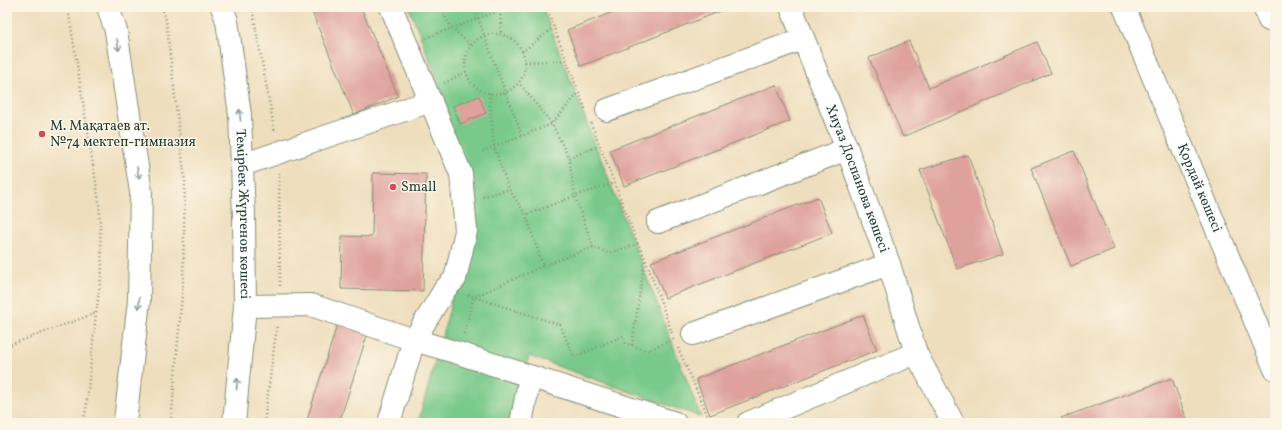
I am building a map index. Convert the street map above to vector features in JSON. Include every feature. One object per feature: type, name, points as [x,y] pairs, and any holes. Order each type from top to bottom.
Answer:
[{"type":"street","points":[[108,7],[116,31],[141,192],[139,301],[124,423]]},
{"type":"street","name":"Темірбек Жүргенов көшесі","points":[[222,7],[227,21],[240,115],[244,216],[245,306],[234,423]]},
{"type":"street","points":[[389,423],[414,340],[445,289],[455,278],[466,231],[462,174],[436,92],[391,7]]},
{"type":"street","name":"Хиуаз Доспанова көшесі","points":[[791,7],[889,264],[916,353],[953,423]]},
{"type":"street","name":"Қордай көшесі","points":[[1124,7],[1275,369]]},
{"type":"street","points":[[594,114],[803,39]]},
{"type":"street","points":[[242,165],[278,153],[436,92]]},
{"type":"street","points":[[658,222],[846,149]]},
{"type":"street","points":[[683,336],[889,264]]},
{"type":"street","points":[[245,306],[311,305],[414,340],[675,423]]},
{"type":"street","points":[[748,423],[916,353]]},
{"type":"street","points":[[521,423],[530,377]]},
{"type":"path","points":[[67,7],[99,202],[102,271],[86,409],[83,423]]},
{"type":"path","points":[[162,7],[166,20],[185,182],[183,282],[171,423]]},
{"type":"path","points":[[252,7],[278,153],[280,305],[264,423]]},
{"type":"path","points":[[439,7],[452,28],[472,46]]},
{"type":"path","points":[[474,7],[522,135]]},
{"type":"path","points":[[426,38],[478,19],[500,9],[509,7]]},
{"type":"path","points":[[546,7],[579,92],[594,114],[599,146],[638,244],[683,336],[711,423]]},
{"type":"path","points":[[500,9],[501,35]]},
{"type":"path","points":[[522,52],[554,28]]},
{"type":"path","points":[[490,35],[501,35],[516,42],[522,52],[525,62],[524,73],[515,87],[506,92],[500,94],[479,90],[468,77],[466,72],[466,61],[469,51],[475,42],[485,37],[490,35]]},
{"type":"path","points":[[525,62],[567,60]]},
{"type":"path","points":[[436,92],[466,72]]},
{"type":"path","points":[[519,82],[552,124],[569,158],[575,196],[593,247]]},
{"type":"path","points":[[483,151],[552,124],[579,92]]},
{"type":"path","points":[[489,93],[494,147],[509,189],[526,215],[543,266]]},
{"type":"path","points":[[569,158],[599,146]]},
{"type":"path","points":[[526,215],[575,196],[615,183]]},
{"type":"path","points":[[483,197],[509,189]]},
{"type":"path","points":[[458,353],[474,297],[543,266],[593,247],[608,253],[638,244]]},
{"type":"path","points":[[632,345],[645,258]]},
{"type":"path","points":[[445,289],[560,325],[574,357],[623,336],[626,344],[647,351],[683,336]]},
{"type":"path","points":[[7,346],[96,313]]},
{"type":"green space","points":[[409,7],[542,7],[701,417],[529,356],[508,423],[418,423],[450,308],[470,205],[431,101],[440,87]]},
{"type":"building","points":[[310,7],[361,7],[398,96],[354,115]]},
{"type":"building","points":[[626,7],[731,7],[581,66],[567,30]]},
{"type":"building","points":[[909,41],[929,88],[1037,42],[1051,73],[903,137],[869,58]]},
{"type":"building","points":[[776,85],[790,121],[624,186],[610,150]]},
{"type":"building","points":[[479,96],[486,113],[460,124],[453,106]]},
{"type":"building","points":[[1074,151],[1114,249],[1071,266],[1031,168]]},
{"type":"building","points":[[968,155],[1003,254],[957,269],[920,170]]},
{"type":"building","points":[[373,173],[426,174],[423,291],[341,289],[342,236],[372,237]]},
{"type":"building","points":[[818,197],[832,233],[665,298],[651,262]]},
{"type":"building","points":[[863,315],[877,350],[710,415],[696,379]]},
{"type":"building","points":[[338,322],[368,332],[339,423],[306,423]]},
{"type":"building","points":[[1172,378],[1188,423],[1063,423],[1061,418]]},
{"type":"place","name":"М. Мақатаев ат. №74 мектеп-гимназия","points":[[42,134]]},
{"type":"place","name":"Small","points":[[393,187]]}]
